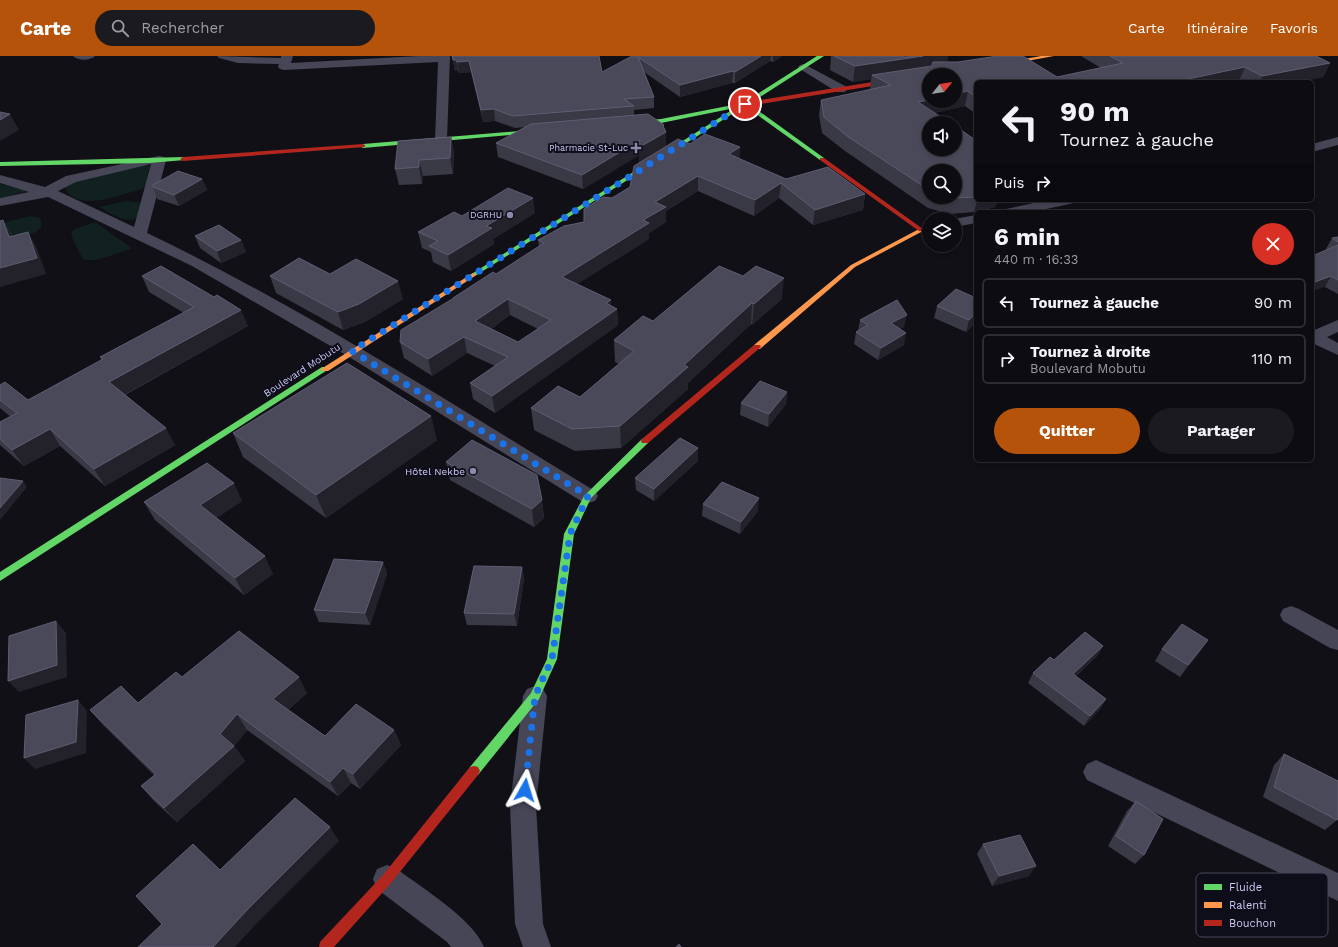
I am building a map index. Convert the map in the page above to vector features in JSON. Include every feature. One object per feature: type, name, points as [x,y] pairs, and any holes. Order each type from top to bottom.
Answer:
[{"type":"street","points":[[79,56],[89,56]]},
{"type":"street","points":[[223,56],[238,60],[286,59],[284,67],[444,57],[441,140]]},
{"type":"street","name":"Boulevard Mobutu","points":[[0,577],[352,351],[821,56]]},
{"type":"street","points":[[991,66],[1051,56]]},
{"type":"street","points":[[804,67],[841,89]]},
{"type":"street","points":[[622,124],[661,121],[745,104],[922,77]]},
{"type":"street","points":[[745,104],[922,226]]},
{"type":"street","points":[[0,164],[154,161],[441,140],[551,130]]},
{"type":"street","points":[[1314,147],[1338,141]]},
{"type":"street","points":[[0,202],[46,192],[71,179],[154,161]]},
{"type":"street","points":[[139,235],[154,161]]},
{"type":"street","points":[[0,179],[53,194],[197,263],[352,351],[588,496]]},
{"type":"street","points":[[1021,210],[1059,202]]},
{"type":"street","points":[[1065,202],[1075,210]]},
{"type":"street","points":[[962,222],[974,219]]},
{"type":"street","points":[[325,947],[387,879],[535,696],[552,659],[570,534],[588,496],[646,440],[853,266],[922,231]]},
{"type":"street","points":[[1314,337],[1338,326]]},
{"type":"street","points":[[1314,337],[1338,350]]},
{"type":"street","points":[[1291,615],[1338,641]]},
{"type":"street","points":[[535,696],[523,806],[529,924],[537,947]]},
{"type":"street","points":[[1096,772],[1309,873]]},
{"type":"street","points":[[387,879],[457,932],[470,947]]},
{"type":"street","points":[[1328,882],[1338,887]]},
{"type":"shaded area","points":[[144,165],[150,166],[145,186],[142,189],[123,195],[88,201],[78,199],[70,195],[65,187],[78,181]]},
{"type":"shaded area","points":[[0,184],[28,191],[0,198]]},
{"type":"shaded area","points":[[126,201],[143,203],[137,217],[128,220],[123,219],[99,207]]},
{"type":"shaded area","points":[[30,216],[40,218],[42,226],[36,232],[17,239],[14,234],[0,237],[0,224]]},
{"type":"shaded area","points":[[95,222],[131,249],[99,259],[83,259],[71,233],[75,229]]},
{"type":"building","points":[[452,56],[599,56],[602,72],[632,56],[761,56],[735,72],[733,71],[680,85],[638,57],[654,97],[624,99],[634,106],[513,116],[494,109],[481,110],[469,61],[457,62],[456,60],[453,60]]},
{"type":"building","points":[[834,56],[905,57],[923,56],[855,66]]},
{"type":"building","points":[[998,56],[1023,56],[1057,77],[1123,63],[1110,56],[1316,56],[1330,63],[1262,76],[1245,67],[1183,80],[974,80],[974,96],[968,91],[962,92],[962,68],[922,68],[922,101],[918,102],[922,105],[922,108],[927,108],[939,116],[922,116],[922,156],[962,156],[962,131],[974,139],[974,197],[962,198],[962,164],[922,164],[922,185],[847,136],[824,117],[821,100],[891,85],[872,75],[932,66],[933,62],[958,62]]},
{"type":"building","points":[[0,112],[10,114],[0,120]]},
{"type":"building","points":[[648,114],[664,125],[663,126],[666,132],[638,148],[640,140],[582,175],[496,143],[531,124]]},
{"type":"building","points":[[705,134],[740,147],[729,154],[786,179],[828,167],[865,194],[815,210],[781,183],[755,200],[698,176],[655,202],[666,207],[643,220],[649,223],[562,277],[611,300],[606,303],[617,309],[492,396],[470,383],[508,357],[464,337],[428,359],[400,342],[401,330],[493,272],[496,274],[544,243],[538,240],[564,226],[584,222],[584,209],[603,197],[612,198],[630,187],[634,166],[678,139],[690,144]],"holes":[[[508,299],[551,320],[518,342],[475,321]]]},
{"type":"building","points":[[451,137],[450,158],[419,160],[419,167],[395,169],[398,141]]},
{"type":"building","points":[[178,171],[202,179],[174,195],[153,187],[153,185]]},
{"type":"building","points":[[508,188],[533,198],[486,226],[492,228],[448,255],[429,246],[438,241],[418,232],[454,212],[462,216]]},
{"type":"building","points":[[3,220],[9,237],[28,232],[37,258],[0,268],[0,221]]},
{"type":"building","points":[[219,225],[241,240],[217,251],[195,236]]},
{"type":"building","points":[[1338,237],[1338,242],[1332,238]]},
{"type":"building","points":[[1338,245],[1338,280],[1331,276],[1314,282],[1314,255]]},
{"type":"building","points":[[299,258],[330,274],[356,259],[398,281],[359,304],[338,312],[270,276]]},
{"type":"building","points":[[161,266],[214,297],[217,295],[241,310],[109,382],[166,428],[94,469],[50,429],[12,450],[0,439],[0,422],[17,413],[0,400],[0,385],[5,382],[28,400],[103,359],[100,357],[194,307],[142,276]]},
{"type":"building","points":[[719,266],[743,276],[756,266],[784,278],[754,304],[752,303],[684,365],[688,367],[620,426],[572,429],[531,408],[558,386],[580,397],[634,351],[614,340],[643,316],[653,321]]},
{"type":"building","points":[[956,289],[974,297],[974,315],[969,320],[937,306]]},
{"type":"building","points":[[897,300],[907,315],[891,323],[906,333],[881,348],[856,332],[868,325],[860,320]]},
{"type":"building","points":[[347,363],[431,416],[316,495],[233,433]]},
{"type":"building","points":[[760,381],[787,392],[769,414],[741,403]]},
{"type":"building","points":[[680,438],[698,448],[654,489],[635,478]]},
{"type":"building","points":[[472,440],[537,475],[542,500],[532,509],[446,462]]},
{"type":"building","points":[[207,463],[234,483],[200,505],[265,556],[235,578],[144,502]]},
{"type":"building","points":[[0,478],[23,481],[0,508]]},
{"type":"building","points":[[722,482],[759,498],[741,522],[703,504]]},
{"type":"building","points":[[334,559],[383,562],[365,613],[314,610]]},
{"type":"building","points":[[474,566],[522,567],[514,614],[464,613]]},
{"type":"building","points":[[56,621],[57,665],[8,681],[9,636]]},
{"type":"building","points":[[1182,624],[1208,640],[1188,665],[1162,649]]},
{"type":"building","points":[[239,631],[299,677],[273,699],[325,736],[356,704],[394,730],[353,774],[343,768],[330,782],[237,714],[220,734],[234,746],[164,808],[141,786],[156,774],[90,710],[121,686],[138,703],[176,672],[182,677]]},
{"type":"building","points":[[1085,632],[1103,646],[1073,674],[1106,699],[1090,716],[1033,673],[1050,657],[1054,660]]},
{"type":"building","points":[[78,700],[76,742],[24,758],[26,715]]},
{"type":"building","points":[[1284,754],[1338,781],[1337,820],[1274,787]]},
{"type":"building","points":[[295,798],[330,827],[248,909],[213,947],[138,947],[162,924],[136,896],[193,844],[220,870]]},
{"type":"building","points":[[1136,801],[1163,819],[1144,855],[1116,836]]},
{"type":"building","points":[[1020,835],[1036,866],[999,876],[983,844]]},
{"type":"traffic: fast","points":[[473,275],[821,56]]},
{"type":"traffic: fast","points":[[629,123],[661,121],[745,104],[822,159]]},
{"type":"traffic: fast","points":[[363,146],[543,131]]},
{"type":"traffic: fast","points":[[0,164],[183,159]]},
{"type":"traffic: fast","points":[[0,577],[325,369]]},
{"type":"traffic: fast","points":[[474,771],[535,696],[552,659],[569,534],[588,496],[645,441]]},
{"type":"traffic: slow","points":[[999,64],[1051,56]]},
{"type":"traffic: slow","points":[[757,347],[853,266],[921,230]]},
{"type":"traffic: slow","points":[[325,369],[473,275]]},
{"type":"traffic: jam","points":[[754,103],[922,76]]},
{"type":"traffic: jam","points":[[183,159],[363,146]]},
{"type":"traffic: jam","points":[[822,159],[921,230]]},
{"type":"traffic: jam","points":[[645,441],[757,347]]},
{"type":"traffic: jam","points":[[325,947],[387,879],[474,771]]},
{"type":"place","name":"Pharmacie St-Luc","points":[[636,148]]},
{"type":"place","name":"DGRHU","points":[[510,215]]},
{"type":"place","name":"Hôtel Nekbe","points":[[473,471]]},
{"type":"route","points":[[525,790],[535,696],[552,659],[570,534],[588,496],[352,351],[745,104]]}]
